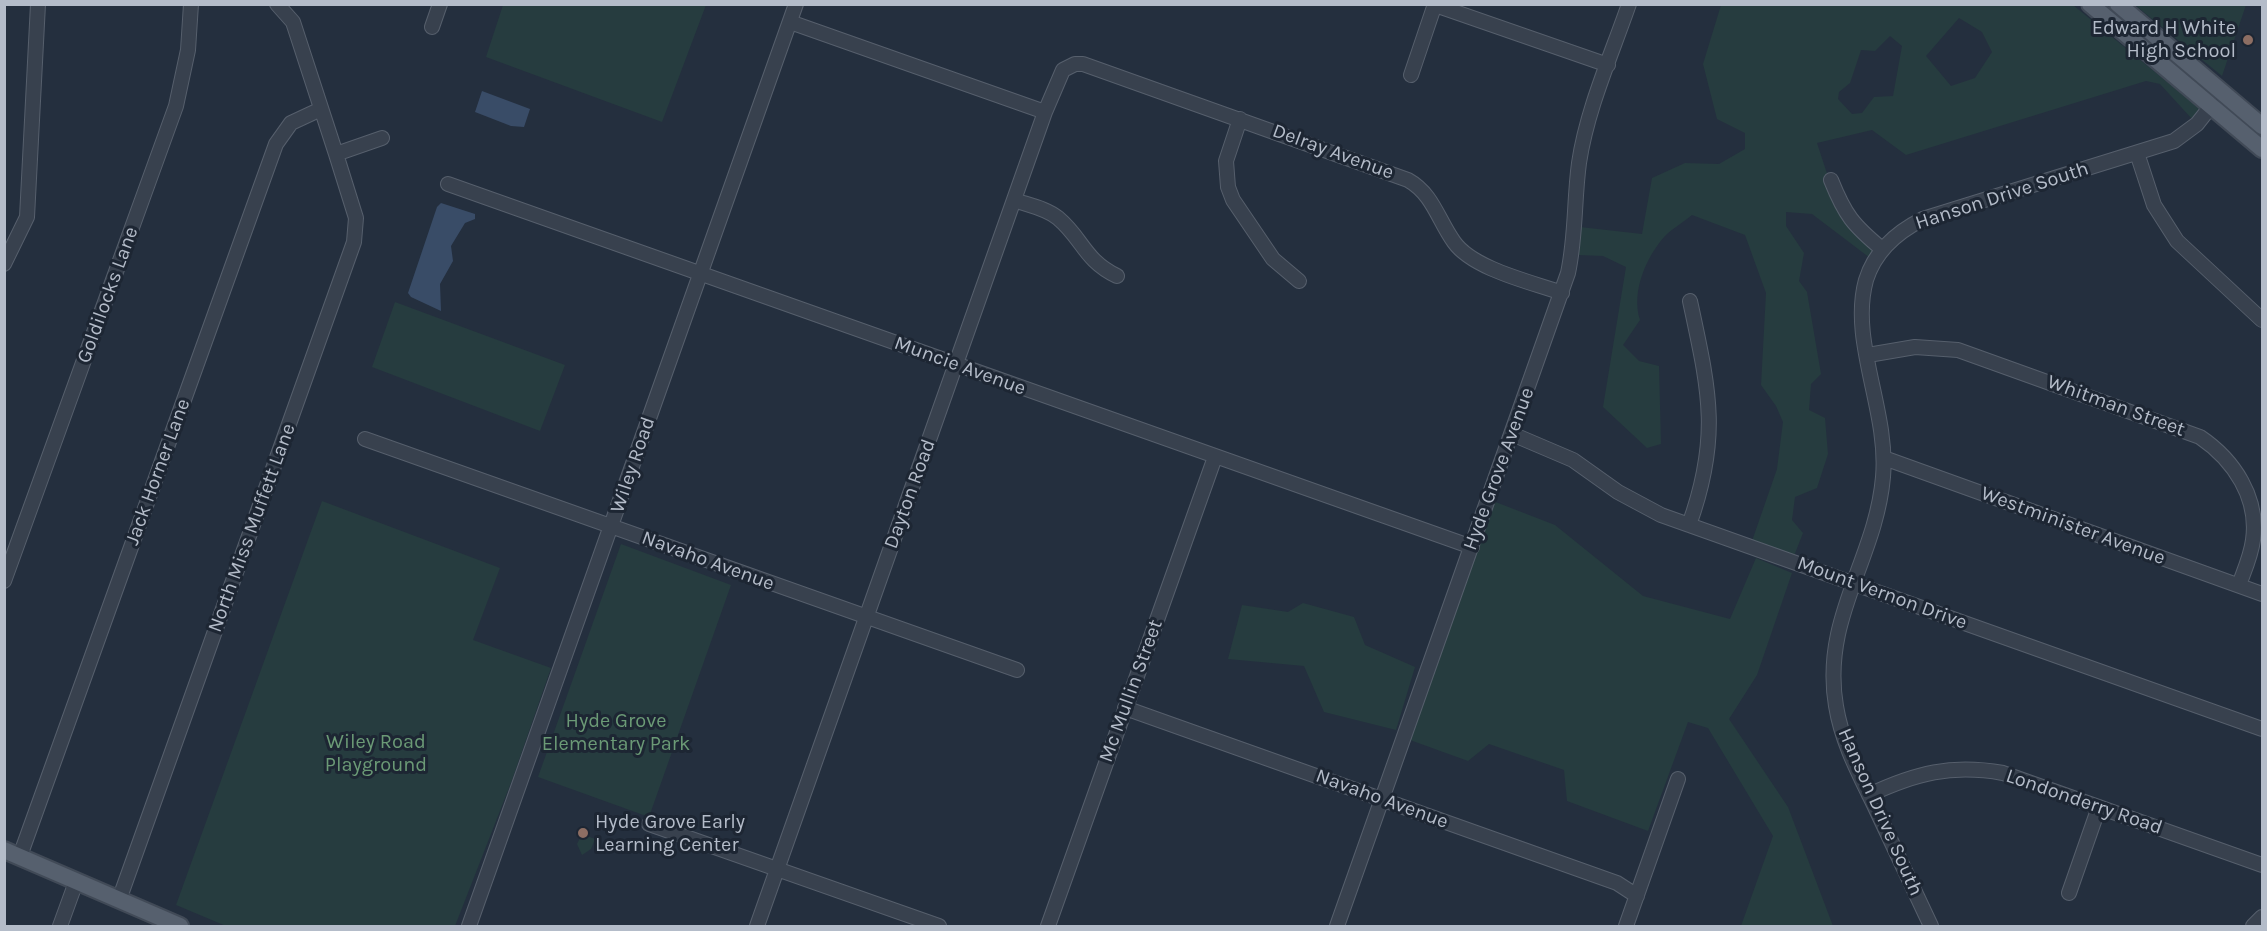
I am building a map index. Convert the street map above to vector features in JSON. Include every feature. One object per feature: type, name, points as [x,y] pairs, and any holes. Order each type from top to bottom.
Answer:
[{"type":"main road","points":[[2090,4],[2262,149]]},
{"type":"main road","points":[[2118,4],[2262,126]]},
{"type":"main road","points":[[12,853],[179,926]]},
{"type":"street","points":[[4,264],[8,247],[27,217],[38,4]]},
{"type":"street","name":"Goldilocks Lane","points":[[4,581],[176,106],[189,50],[191,4]]},
{"type":"street","name":"North Miss Muffett Lane","points":[[119,900],[354,242],[356,218],[336,154],[293,22],[283,8],[277,4]]},
{"type":"street","points":[[432,27],[440,4]]},
{"type":"street","name":"Wiley Road","points":[[469,927],[796,4]]},
{"type":"street","name":"Hyde Grove Avenue","points":[[1336,927],[1562,293],[1573,253],[1579,162],[1593,106],[1629,4]]},
{"type":"street","points":[[1411,75],[1435,5],[1608,65]]},
{"type":"street","points":[[790,22],[1045,112]]},
{"type":"street","name":"Delray Avenue","points":[[1069,66],[1083,64],[1408,180],[1425,192],[1454,243],[1472,258],[1562,293]]},
{"type":"street","name":"Dayton Road","points":[[757,927],[1045,112],[1059,76],[1069,66]]},
{"type":"street","name":"Hanson Drive South","points":[[1931,927],[1844,742],[1833,686],[1836,637],[1874,522],[1883,479],[1884,458],[1880,412],[1861,308],[1867,277],[1882,249],[1908,226],[1939,213],[2174,141],[2197,124],[2212,105]]},
{"type":"street","name":"Jack Horner Lane","points":[[12,853],[276,144],[291,123],[321,109]]},
{"type":"street","points":[[1240,119],[1226,161],[1228,187],[1233,200],[1273,259],[1299,281]]},
{"type":"street","points":[[336,154],[382,138]]},
{"type":"street","points":[[2137,153],[2154,205],[2177,241],[2262,320]]},
{"type":"street","points":[[1831,180],[1840,204],[1854,226],[1882,249]]},
{"type":"street","name":"Muncie Avenue","points":[[448,184],[1472,548]]},
{"type":"street","points":[[1014,201],[1058,218],[1099,267],[1118,276]]},
{"type":"street","points":[[1689,525],[1705,477],[1710,424],[1705,373],[1690,300]]},
{"type":"street","name":"Whitman Street","points":[[1868,356],[1915,347],[1958,350],[2200,437],[2223,454],[2237,472],[2251,503],[2253,540],[2239,585]]},
{"type":"street","name":"Mount Vernon Drive","points":[[1512,434],[1573,460],[1642,506],[1689,525],[2262,729]]},
{"type":"street","name":"Navaho Avenue","points":[[365,439],[1017,670]]},
{"type":"street","name":"Mc Mullin Street","points":[[1048,927],[1215,457]]},
{"type":"street","name":"Westminister Avenue","points":[[1884,458],[2262,594]]},
{"type":"street","name":"Navaho Avenue","points":[[1125,708],[1617,883],[1637,896]]},
{"type":"street","name":"Londonderry Road","points":[[1869,795],[1918,774],[1941,770],[1984,770],[2021,778],[2262,865]]},
{"type":"street","points":[[1626,927],[1678,778]]},
{"type":"street","points":[[2069,893],[2099,807]]},
{"type":"street","points":[[649,824],[939,927]]},
{"type":"street","points":[[60,927],[76,882]]},
{"type":"street","points":[[2253,927],[2262,917]]},
{"type":"green space","points":[[503,4],[706,5],[662,122],[486,57]]},
{"type":"green space","points":[[1721,5],[2073,5],[2199,108],[2192,119],[2160,84],[2146,81],[1906,155],[1872,130],[1817,143],[1838,207],[1874,249],[1870,258],[1812,214],[1786,212],[1786,226],[1804,253],[1799,281],[1807,292],[1821,374],[1811,384],[1809,410],[1825,418],[1828,454],[1817,488],[1795,497],[1792,520],[1803,533],[1794,556],[1752,541],[1777,469],[1783,422],[1776,406],[1761,385],[1766,293],[1745,235],[1692,215],[1665,236],[1646,264],[1637,298],[1640,320],[1623,345],[1639,361],[1659,366],[1661,444],[1647,448],[1603,407],[1626,267],[1603,256],[1578,255],[1580,227],[1642,234],[1652,178],[1685,163],[1719,164],[1745,149],[1745,133],[1717,119],[1703,64]],"holes":[[[1959,18],[1982,32],[1992,52],[1975,78],[1951,86],[1926,56]],[[1890,36],[1902,46],[1893,96],[1874,97],[1862,113],[1852,114],[1838,99],[1839,92],[1850,83],[1861,50],[1875,51]]]},
{"type":"green space","points":[[2135,5],[2246,5],[2222,76]]},
{"type":"green space","points":[[395,302],[565,365],[540,431],[372,367]]},
{"type":"green space","name":"Wiley Road Playground","points":[[322,501],[500,568],[473,640],[551,668],[512,780],[455,926],[226,926],[176,905]]},
{"type":"green space","points":[[1493,501],[1555,525],[1643,596],[1730,619],[1756,558],[1792,573],[1757,675],[1729,719],[1788,807],[1833,926],[1741,926],[1773,836],[1708,728],[1688,722],[1648,831],[1567,801],[1564,770],[1489,744],[1468,761],[1410,740]]},
{"type":"green space","name":"Hyde Grove Elementary Park","points":[[621,544],[731,585],[649,817],[538,777]]},
{"type":"green space","points":[[1303,603],[1354,617],[1365,645],[1415,667],[1396,730],[1324,712],[1304,666],[1228,659],[1242,605],[1288,612]]},
{"type":"green space","points":[[582,834],[595,839],[591,849],[582,855],[577,844]]},
{"type":"water","points":[[482,91],[530,109],[524,127],[511,126],[475,112]]},
{"type":"water","points":[[441,203],[475,214],[475,219],[465,223],[451,246],[453,261],[440,284],[441,311],[411,297],[408,293],[437,207]]},
{"type":"place","name":"Edward H White High School","points":[[2248,40]]},
{"type":"place","name":"Hyde Grove Early Learning Center","points":[[583,833]]}]
